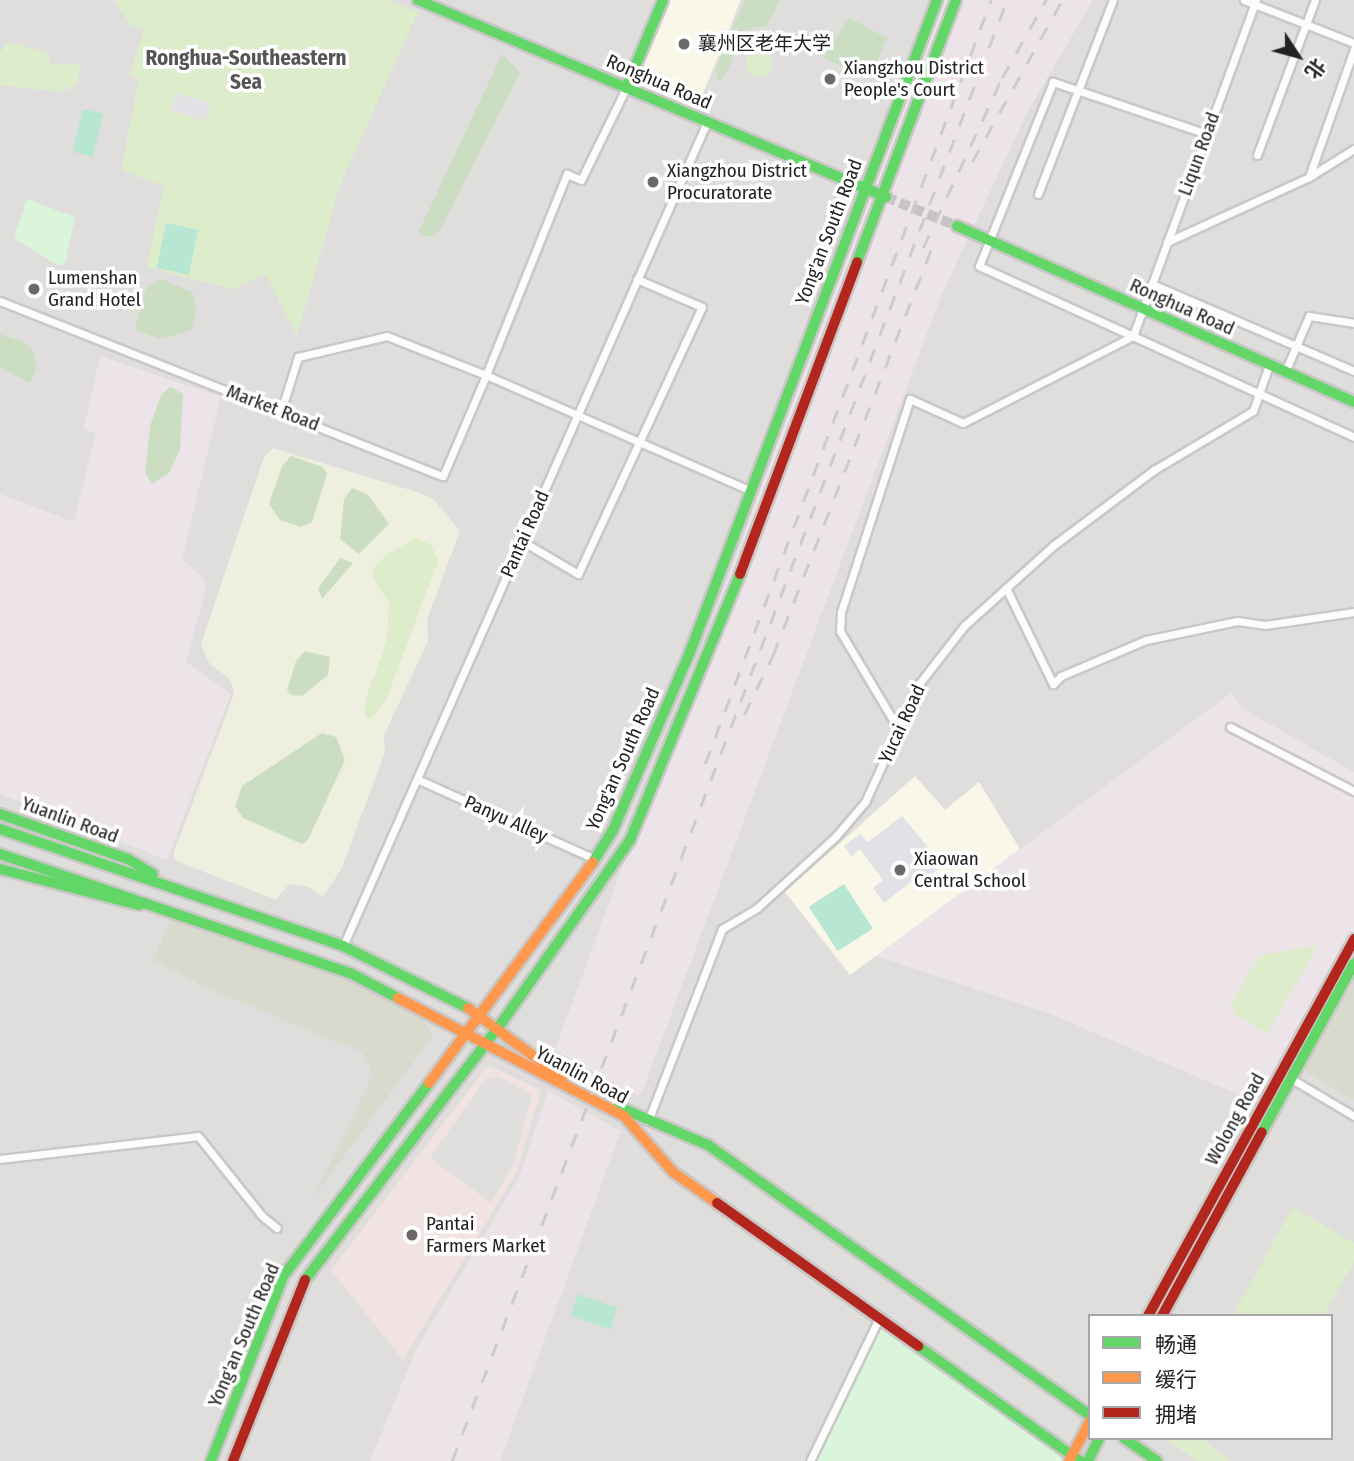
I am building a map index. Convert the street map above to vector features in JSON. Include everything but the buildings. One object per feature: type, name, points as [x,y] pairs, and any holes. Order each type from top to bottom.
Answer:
[{"type":"main road","name":"Ronghua Road","points":[[418,0],[884,196]]},
{"type":"main road","points":[[626,88],[663,0]]},
{"type":"main road","name":"Yong'an South Road","points":[[211,1461],[284,1275],[482,1015],[613,830],[690,652],[937,0]]},
{"type":"main road","name":"Yong'an South Road","points":[[233,1461],[298,1289],[500,1026],[630,840],[708,658],[956,0]]},
{"type":"main road","name":"Ronghua Road","points":[[957,226],[1354,402]]},
{"type":"main road","name":"Yuanlin Road","points":[[0,814],[128,859],[163,882]]},
{"type":"main road","name":"Yuanlin Road","points":[[0,829],[63,846],[343,946],[482,1015],[500,1026],[556,1074],[648,1121],[708,1145],[1088,1414]]},
{"type":"main road","name":"Yuanlin Road","points":[[0,854],[55,869],[349,973],[624,1116],[673,1172],[1073,1459]]},
{"type":"main road","name":"Yuanlin Road","points":[[0,869],[139,905],[153,904]]},
{"type":"main road","name":"Wolong Road","points":[[1149,1314],[1354,939]]},
{"type":"main road","name":"Wolong Road","points":[[1163,1314],[1354,963]]},
{"type":"main road","points":[[1073,1459],[1088,1425]]},
{"type":"main road","points":[[1088,1461],[1098,1440]]},
{"type":"main road","points":[[1127,1440],[1157,1461]]},
{"type":"street","points":[[1038,194],[1113,0]]},
{"type":"street","points":[[1244,0],[1255,2],[1354,43]]},
{"type":"street","points":[[1257,155],[1315,0]]},
{"type":"street","name":"Liqun Road","points":[[1133,337],[1255,2]]},
{"type":"street","points":[[1308,177],[1354,49]]},
{"type":"street","points":[[1207,134],[1053,82],[979,266],[1354,437]]},
{"type":"street","points":[[486,375],[567,174],[581,180],[626,88]]},
{"type":"street","name":"Pantai Road","points":[[343,946],[707,122]]},
{"type":"street","points":[[1167,242],[1308,177],[1354,149]]},
{"type":"street","points":[[522,541],[578,574],[702,307],[637,279]]},
{"type":"street","points":[[1152,284],[1354,371]]},
{"type":"street","name":"Market Road","points":[[0,301],[443,476],[486,375]]},
{"type":"street","points":[[1285,372],[1309,316],[1354,323]]},
{"type":"street","points":[[281,411],[298,358],[387,336],[641,439],[751,491]]},
{"type":"street","points":[[899,730],[840,631],[841,612],[910,399],[963,423],[1133,337]]},
{"type":"street","name":"Yucai Road","points":[[648,1121],[722,929],[757,908],[836,836],[866,802],[919,684],[964,626],[1054,545],[1154,470],[1253,411],[1269,365]]},
{"type":"street","points":[[1006,589],[1053,684],[1061,676],[1146,640],[1237,621],[1265,625],[1354,612]]},
{"type":"street","points":[[1230,727],[1354,791]]},
{"type":"street","name":"Panyu Alley","points":[[417,779],[595,859]]},
{"type":"street","points":[[1290,1078],[1354,1116]]},
{"type":"street","points":[[0,1159],[198,1136],[261,1216],[276,1228]]},
{"type":"street","points":[[810,1461],[879,1318]]},
{"type":"shaded area","points":[[0,0],[1354,0],[1354,1461],[0,1461]]},
{"type":"shaded area","name":"襄州区老年大学","points":[[663,0],[741,0],[694,116],[626,88]]},
{"type":"shaded area","points":[[940,0],[1093,0],[1028,111],[941,296],[640,1097],[555,1050]]},
{"type":"shaded area","points":[[631,90],[642,95],[625,136],[648,147],[625,206],[585,188]]},
{"type":"shaded area","points":[[175,93],[211,103],[206,121],[170,110]]},
{"type":"shaded area","points":[[19,97],[80,111],[71,153],[9,139]]},
{"type":"shaded area","points":[[100,356],[221,397],[182,559],[203,578],[206,589],[186,662],[231,694],[167,860],[0,794],[0,494],[74,522],[96,433],[84,429]]},
{"type":"shaded area","points":[[1231,693],[1243,709],[1354,772],[1354,939],[1263,1105],[1048,1013],[876,956]]},
{"type":"shaded area","name":"Xiaowan Central School","points":[[915,776],[945,810],[979,782],[1020,849],[850,975],[785,892]]},
{"type":"shaded area","points":[[902,816],[943,865],[921,883],[916,878],[884,903],[873,888],[883,880],[860,849],[851,857],[844,846],[860,834],[868,842]]},
{"type":"shaded area","points":[[172,914],[344,975],[423,1020],[433,1036],[312,1199],[373,1075],[362,1053],[199,984],[154,960]]},
{"type":"shaded area","points":[[1354,980],[1354,1100],[1304,1071]]},
{"type":"shaded area","points":[[488,1065],[541,1090],[517,1172],[403,1360],[331,1270]]},
{"type":"shaded area","points":[[498,1076],[532,1095],[513,1165],[491,1203],[430,1158],[484,1081]]},
{"type":"shaded area","points":[[548,1091],[621,1131],[500,1461],[370,1461],[416,1350],[520,1175]]},
{"type":"shaded area","points":[[633,1145],[652,1164],[596,1294],[571,1286]]},
{"type":"green space","points":[[114,0],[389,0],[418,12],[340,185],[297,336],[265,274],[233,289],[146,267],[164,186],[121,170],[139,78],[129,75],[144,30],[130,25]]},
{"type":"green space","points":[[745,0],[780,0],[767,26],[742,31],[727,73],[719,82],[715,70]]},
{"type":"green space","points":[[849,18],[887,38],[873,73],[851,71],[824,58]]},
{"type":"green space","points":[[8,42],[47,52],[51,64],[81,65],[76,85],[62,92],[0,85],[0,53]]},
{"type":"green space","points":[[759,51],[768,55],[772,64],[768,73],[759,77],[750,73],[746,64],[750,55]]},
{"type":"green space","points":[[502,54],[520,73],[441,228],[434,236],[425,236],[419,231]]},
{"type":"green space","points":[[83,109],[103,114],[93,157],[72,152]]},
{"type":"green space","points":[[27,199],[75,217],[65,263],[59,266],[14,238]]},
{"type":"green space","points":[[166,223],[198,230],[189,275],[156,268]]},
{"type":"green space","points":[[161,279],[192,292],[197,309],[191,330],[160,339],[135,329],[146,289]]},
{"type":"green space","points":[[0,334],[23,342],[33,351],[37,366],[30,383],[0,367]]},
{"type":"green space","points":[[170,387],[183,394],[180,450],[169,473],[152,484],[145,473],[150,426],[161,395]]},
{"type":"green space","points":[[273,448],[420,493],[434,500],[460,531],[427,620],[428,641],[384,735],[385,752],[342,868],[323,897],[308,887],[289,884],[276,900],[174,860],[174,852],[234,694],[230,679],[209,663],[201,644],[264,457]]},
{"type":"green space","points":[[291,456],[323,467],[327,474],[312,522],[301,527],[280,520],[269,504],[282,466]]},
{"type":"green space","points":[[352,488],[368,495],[389,524],[359,554],[340,539],[344,499]]},
{"type":"green space","points":[[416,538],[431,545],[438,561],[385,703],[371,719],[365,717],[365,701],[387,641],[389,603],[372,577],[375,566],[388,554]]},
{"type":"green space","points":[[340,558],[353,563],[322,599],[318,589]]},
{"type":"green space","points":[[305,651],[330,657],[328,675],[302,696],[291,695],[287,690],[296,661]]},
{"type":"green space","points":[[322,733],[336,737],[345,760],[308,840],[302,844],[243,818],[235,806],[242,786]]},
{"type":"green space","points":[[844,884],[873,928],[838,951],[809,907]]},
{"type":"green space","points":[[1319,945],[1267,1033],[1235,1015],[1231,1003],[1260,955]]},
{"type":"green space","points":[[1293,1207],[1354,1243],[1354,1262],[1324,1314],[1233,1314]]},
{"type":"green space","points":[[578,1294],[618,1308],[610,1329],[571,1316]]},
{"type":"green space","points":[[879,1318],[1071,1455],[1069,1461],[810,1461]]},
{"type":"green space","points":[[1168,1440],[1204,1440],[1230,1461],[1197,1461]]},
{"type":"pier","points":[[0,820],[64,837],[52,877],[0,863]]},
{"type":"tunnel","points":[[886,197],[957,226]]},
{"type":"railway","points":[[705,764],[991,0]]},
{"type":"railway","points":[[452,1461],[1007,0]]},
{"type":"railway","points":[[923,248],[1002,78],[1046,0]]},
{"type":"railway","points":[[972,162],[1062,0]]},
{"type":"railway","points":[[744,715],[773,655],[936,238]]},
{"type":"traffic: fast","points":[[418,0],[886,197]]},
{"type":"traffic: fast","points":[[626,88],[663,0]]},
{"type":"traffic: fast","points":[[593,862],[613,830],[690,652],[937,0]]},
{"type":"traffic: fast","points":[[857,262],[956,0]]},
{"type":"traffic: fast","points":[[957,226],[1354,402]]},
{"type":"traffic: fast","points":[[305,1280],[500,1025],[630,840],[740,574]]},
{"type":"traffic: fast","points":[[0,814],[128,859],[153,874]]},
{"type":"traffic: fast","points":[[0,829],[343,946],[468,1008]]},
{"type":"traffic: fast","points":[[0,854],[350,973],[398,998]]},
{"type":"traffic: fast","points":[[0,869],[139,905]]},
{"type":"traffic: fast","points":[[1262,1132],[1354,963]]},
{"type":"traffic: fast","points":[[211,1461],[284,1275],[429,1083]]},
{"type":"traffic: fast","points":[[619,1107],[708,1145],[1088,1414]]},
{"type":"traffic: fast","points":[[918,1346],[1080,1461]]},
{"type":"traffic: fast","points":[[1088,1461],[1098,1440]]},
{"type":"traffic: fast","points":[[1127,1440],[1157,1461]]},
{"type":"traffic: slow","points":[[429,1083],[593,862]]},
{"type":"traffic: slow","points":[[398,998],[624,1116],[673,1172],[717,1203]]},
{"type":"traffic: slow","points":[[468,1008],[562,1077]]},
{"type":"traffic: slow","points":[[1069,1461],[1088,1425]]},
{"type":"traffic: jam","points":[[740,574],[857,262]]},
{"type":"traffic: jam","points":[[1149,1314],[1354,939]]},
{"type":"traffic: jam","points":[[1163,1314],[1262,1132]]},
{"type":"traffic: jam","points":[[717,1203],[918,1346]]},
{"type":"traffic: jam","points":[[233,1461],[305,1280]]},
{"type":"place","name":"襄州区老年大学","points":[[684,44]]},
{"type":"place","name":"Xiangzhou District People's Court","points":[[830,79]]},
{"type":"place","name":"Xiangzhou District Procuratorate","points":[[653,182]]},
{"type":"place","name":"Lumenshan Grand Hotel","points":[[34,289]]},
{"type":"place","name":"Xiaowan Central School","points":[[900,870]]},
{"type":"place","name":"Pantai Farmers Market","points":[[412,1235]]},
{"type":"district","name":"Ronghua-Southeastern Sea","points":[[246,70]]}]
